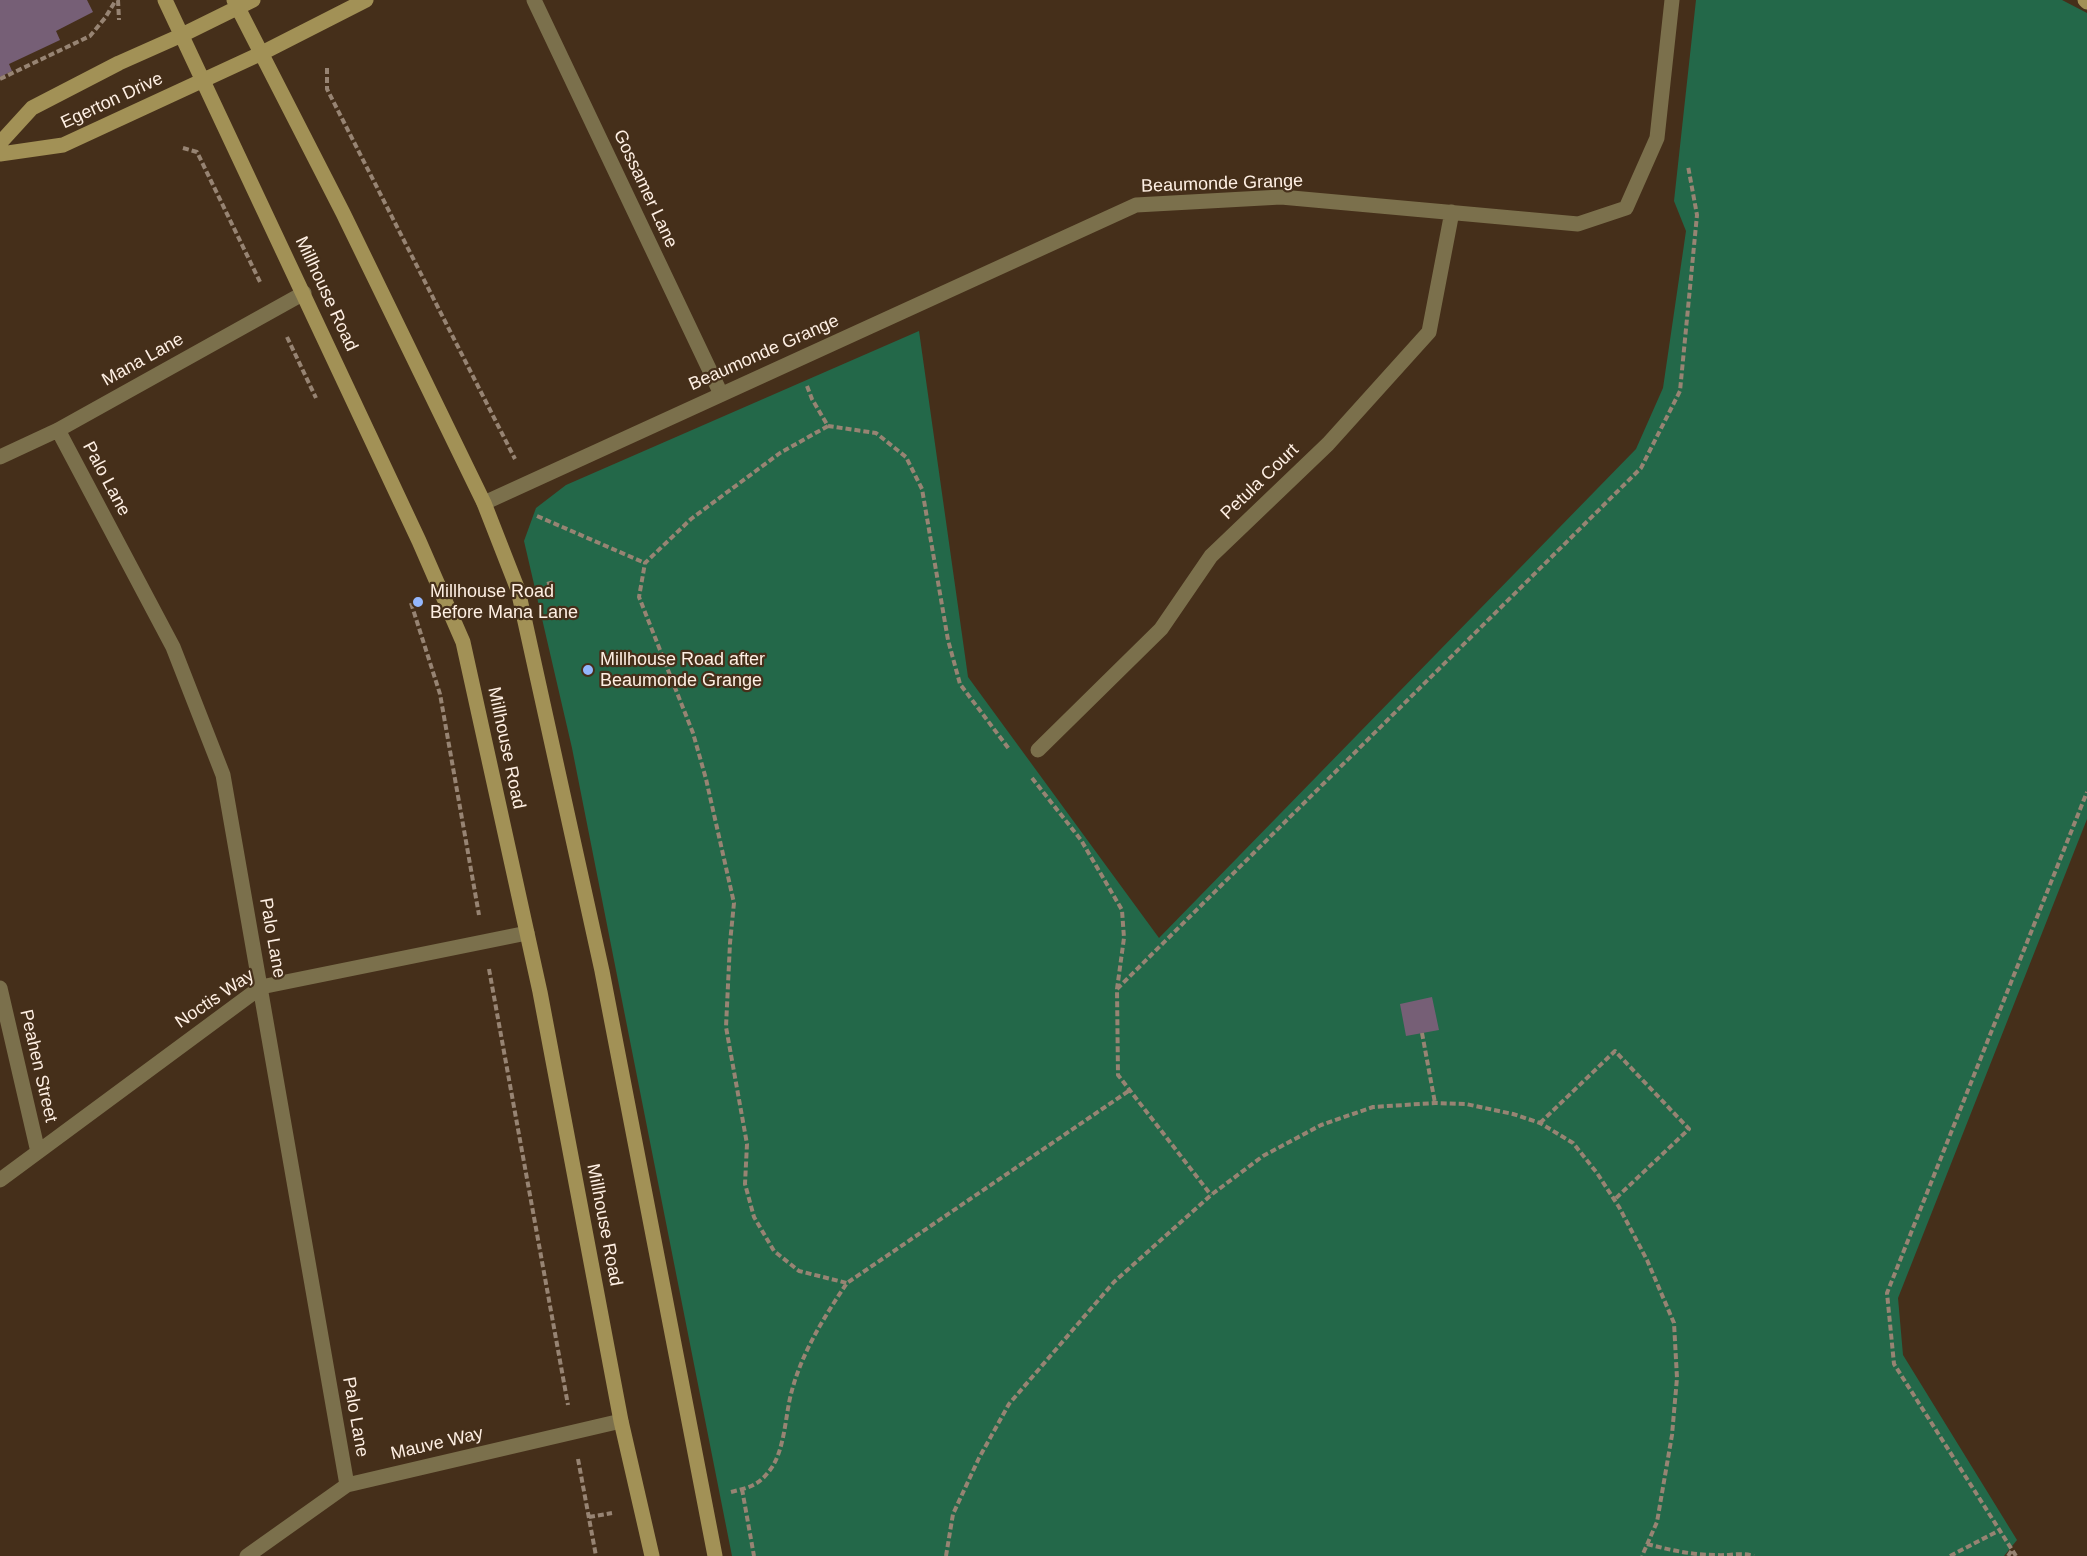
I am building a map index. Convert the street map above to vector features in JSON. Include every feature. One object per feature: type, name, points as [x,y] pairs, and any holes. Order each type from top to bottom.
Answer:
[{"type":"main road","name":"Millhouse Road","points":[[165,0],[304,293],[463,642],[540,992],[621,1421],[652,1556]]},
{"type":"main road","name":"Egerton Drive","points":[[0,143],[32,108],[119,63],[182,35],[236,4],[253,0]]},
{"type":"main road","name":"Egerton Drive","points":[[0,154],[63,145],[203,81],[366,0]]},
{"type":"main road","points":[[236,4],[343,213],[484,503],[518,590],[602,971],[715,1556]]},
{"type":"street","name":"Gossamer Lane","points":[[534,0],[721,394]]},
{"type":"street","name":"Beaumonde Grange","points":[[484,503],[1136,205],[1281,197],[1578,224],[1626,208],[1657,138],[1672,0]]},
{"type":"street","name":"Petula Court","points":[[1038,750],[1161,629],[1211,556],[1328,444],[1429,332],[1452,212]]},
{"type":"street","name":"Mana Lane","points":[[0,457],[58,430],[304,293]]},
{"type":"street","name":"Palo Lane","points":[[58,430],[173,647],[223,776],[347,1485]]},
{"type":"street","name":"Noctis Way","points":[[0,1180],[261,987],[527,933]]},
{"type":"street","name":"Peahen Street","points":[[0,988],[38,1152]]},
{"type":"street","name":"Mauve Way","points":[[247,1556],[347,1485],[621,1421]]},
{"type":"path","points":[[117,0],[119,20]]},
{"type":"path","points":[[0,79],[90,36],[117,0]]},
{"type":"path","points":[[327,68],[327,89],[528,483]]},
{"type":"path","points":[[183,148],[197,152],[319,404]]},
{"type":"path","points":[[1117,989],[1641,468],[1680,391],[1696,215],[1689,166]]},
{"type":"path","points":[[828,426],[771,459],[691,519],[645,563],[639,597],[693,734],[735,903],[730,943],[726,1027],[747,1144],[745,1184],[754,1217],[774,1251],[799,1271],[847,1283]]},
{"type":"path","points":[[537,516],[645,563]]},
{"type":"path","points":[[518,590],[555,582]]},
{"type":"path","points":[[408,592],[440,694],[596,1556]]},
{"type":"path","points":[[418,624],[450,611]]},
{"type":"path","points":[[2016,1556],[1894,1364],[1887,1293],[2087,792]]},
{"type":"path","points":[[1422,1033],[1435,1103]]},
{"type":"path","points":[[1540,1123],[1615,1051],[1689,1129],[1614,1200]]},
{"type":"path","points":[[703,1499],[755,1486],[772,1468],[783,1437],[791,1393],[805,1354],[825,1315],[847,1283],[1130,1090]]},
{"type":"path","points":[[946,1556],[953,1514],[979,1458],[1009,1404],[1114,1282],[1211,1195],[1263,1156],[1321,1125],[1373,1107],[1435,1103],[1466,1104],[1513,1114],[1540,1123],[1573,1143],[1597,1173],[1647,1260],[1674,1323],[1677,1378],[1672,1436],[1657,1522],[1642,1556]]},
{"type":"path","points":[[742,1489],[754,1556]]},
{"type":"path","points":[[1950,1556],[2000,1530]]},
{"type":"path","points":[[1647,1544],[1689,1554],[1719,1556],[1742,1553],[1754,1556]]},
{"type":"path","points":[[2008,1556],[2012,1550]]},
{"type":"green space","points":[[1696,0],[2062,0],[2087,13],[2087,819],[1898,1298],[1903,1355],[2017,1540],[2004,1556],[732,1556],[572,748],[524,541],[536,508],[566,485],[919,331],[968,677],[1159,938],[1636,449],[1663,388],[1686,231],[1674,201]]},
{"type":"building","points":[[0,0],[87,0],[93,12],[56,31],[60,40],[9,64],[12,71],[0,77]]},
{"type":"building","points":[[1432,997],[1439,1030],[1406,1036],[1400,1004]]},
{"type":"place","name":"Millhouse Road Before Mana Lane","points":[[418,602]]},
{"type":"place","name":"Millhouse Road after Beaumonde Grange","points":[[588,670]]}]
